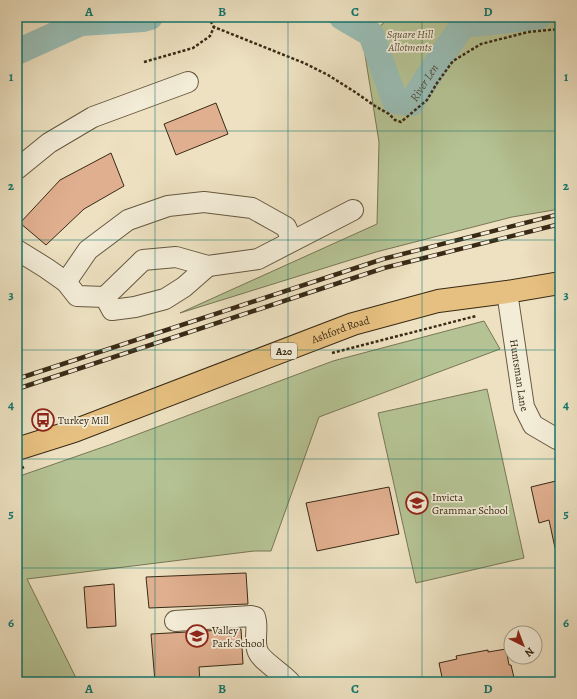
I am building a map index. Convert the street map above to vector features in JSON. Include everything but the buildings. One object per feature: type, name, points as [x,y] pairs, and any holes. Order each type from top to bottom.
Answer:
[{"type":"main road","name":"Ashford Road","points":[[21,458],[74,431],[353,324],[438,301],[560,283]]},
{"type":"street","points":[[17,169],[49,143],[94,116],[188,82]]},
{"type":"street","points":[[66,282],[88,250],[128,220],[168,206],[204,202],[252,208],[286,227],[292,242]]},
{"type":"street","points":[[17,250],[66,282],[77,296],[105,297],[143,260],[176,257],[208,266],[258,259],[353,210]]},
{"type":"street","points":[[105,297],[112,310],[135,307],[165,299],[184,287],[208,266]]},
{"type":"street","name":"Huntsman Lane","points":[[507,292],[524,407],[533,425],[560,440]]},
{"type":"street","points":[[174,621],[255,617],[257,623],[256,645],[258,652],[290,682]]},
{"type":"path","points":[[208,17],[214,27],[310,66],[355,92],[389,114],[395,120],[401,122],[427,100],[453,61],[481,44],[528,32],[560,29]]},
{"type":"path","points":[[144,62],[193,48],[210,36],[214,27]]},
{"type":"path","points":[[331,353],[480,314]]},
{"type":"path","points":[[17,470],[21,458]]},
{"type":"green space","name":"Square Hill Allotments","points":[[383,17],[560,17],[560,209],[512,217],[376,252],[180,313],[377,224],[379,142],[362,36],[383,24]]},
{"type":"green space","points":[[484,321],[500,349],[319,417],[271,551],[254,551],[27,579],[78,682],[17,682],[17,477],[109,445],[333,361]]},
{"type":"green space","points":[[487,389],[524,558],[416,583],[378,413]]},
{"type":"waterway","name":"River Len","points":[[17,52],[81,23],[143,19],[150,17]]},
{"type":"waterway","name":"River Len","points":[[342,17],[371,34],[395,101],[411,103],[463,25],[538,17]]},
{"type":"railway","points":[[17,379],[383,259],[560,214]]},
{"type":"railway","points":[[17,389],[384,268],[560,224]]},
{"type":"place","name":"Turkey Mill","points":[[43,420]]},
{"type":"place","name":"Invicta Grammar School","points":[[417,503]]},
{"type":"place","name":"Valley Park School","points":[[197,636]]}]
